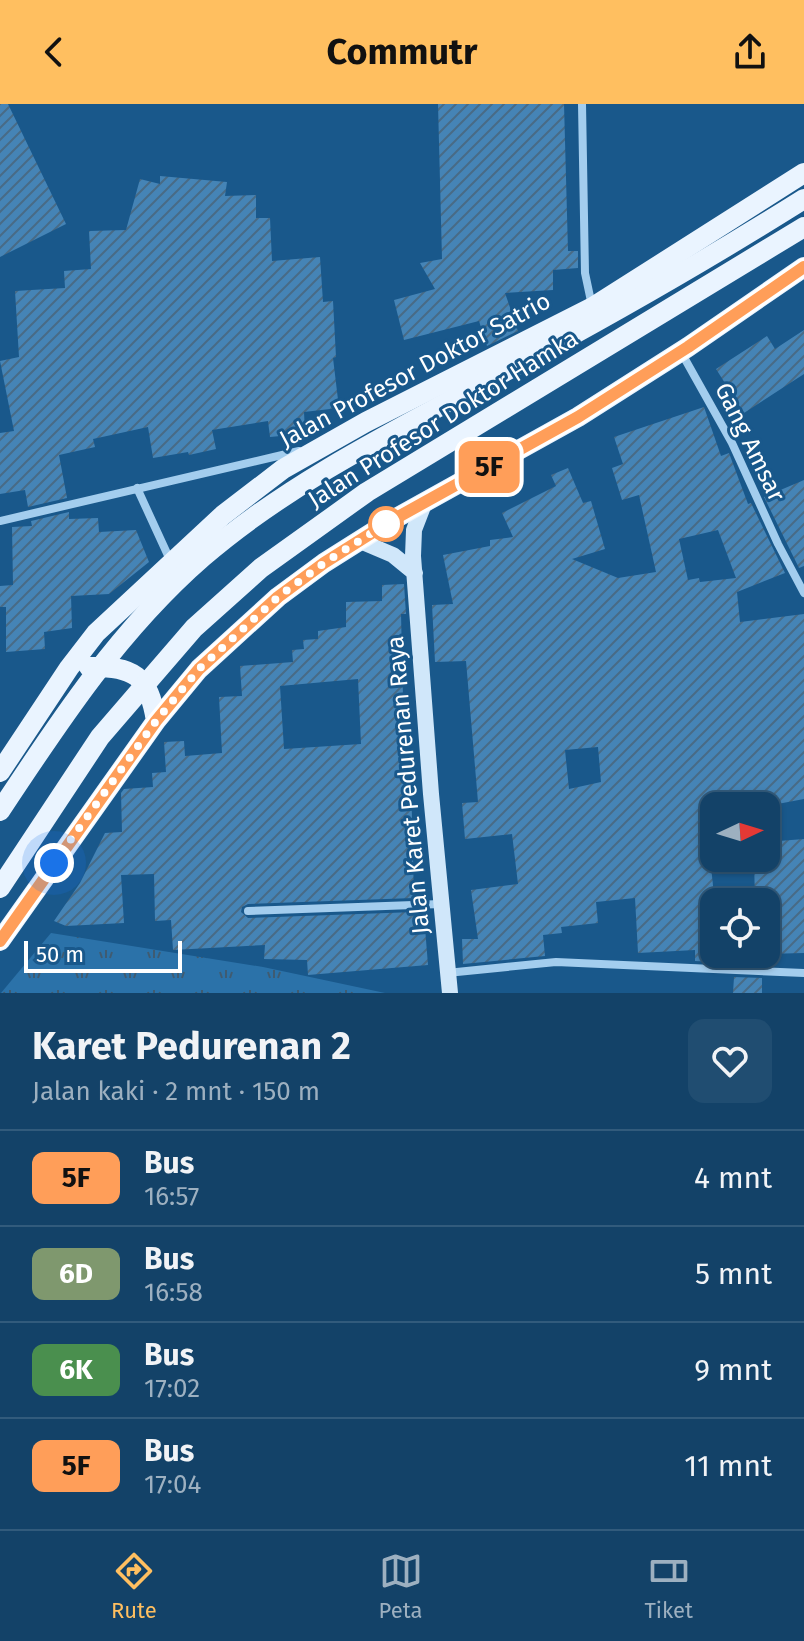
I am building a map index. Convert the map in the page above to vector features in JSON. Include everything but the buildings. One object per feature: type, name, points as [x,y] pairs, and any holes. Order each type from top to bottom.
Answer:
[{"type":"main road","name":"Jalan Profesor Doktor Satrio","points":[[0,772],[96,633],[223,515],[283,469],[593,307],[804,173]]},
{"type":"main road","name":"Jalan Profesor Doktor Hamka","points":[[0,811],[64,714],[128,631],[203,557],[290,493],[381,438],[595,323],[804,199]]},
{"type":"main road","name":"Jalan Profesor Doktor Hamka","points":[[0,888],[100,737],[194,628],[261,568],[367,492],[804,227]]},
{"type":"main road","points":[[0,941],[156,721],[199,669],[278,597],[360,541],[578,417],[804,267]]},
{"type":"main road","points":[[69,668],[115,667],[130,671],[153,699],[156,721]]},
{"type":"street","points":[[582,104],[585,273],[593,307]]},
{"type":"street","name":"Gang Amsar","points":[[681,351],[732,443],[804,593]]},
{"type":"street","points":[[0,521],[320,447]]},
{"type":"street","points":[[137,488],[171,563]]},
{"type":"street","name":"Jalan Karet Pedurenan Raya","points":[[424,504],[413,540],[450,993]]},
{"type":"street","points":[[360,541],[393,555],[415,573]]},
{"type":"street","points":[[248,911],[441,904]]},
{"type":"street","points":[[447,973],[556,962],[804,973]]},
{"type":"green space","points":[[51,933],[263,967],[385,993],[1,993]]},
{"type":"bus line","name":"5F","points":[[0,941],[156,721],[199,669],[278,597],[324,563],[389,522],[578,417],[688,347],[804,267]]},
{"type":"route","points":[[54,863],[156,721],[199,669],[278,597],[324,563],[389,522],[386,524]]}]
